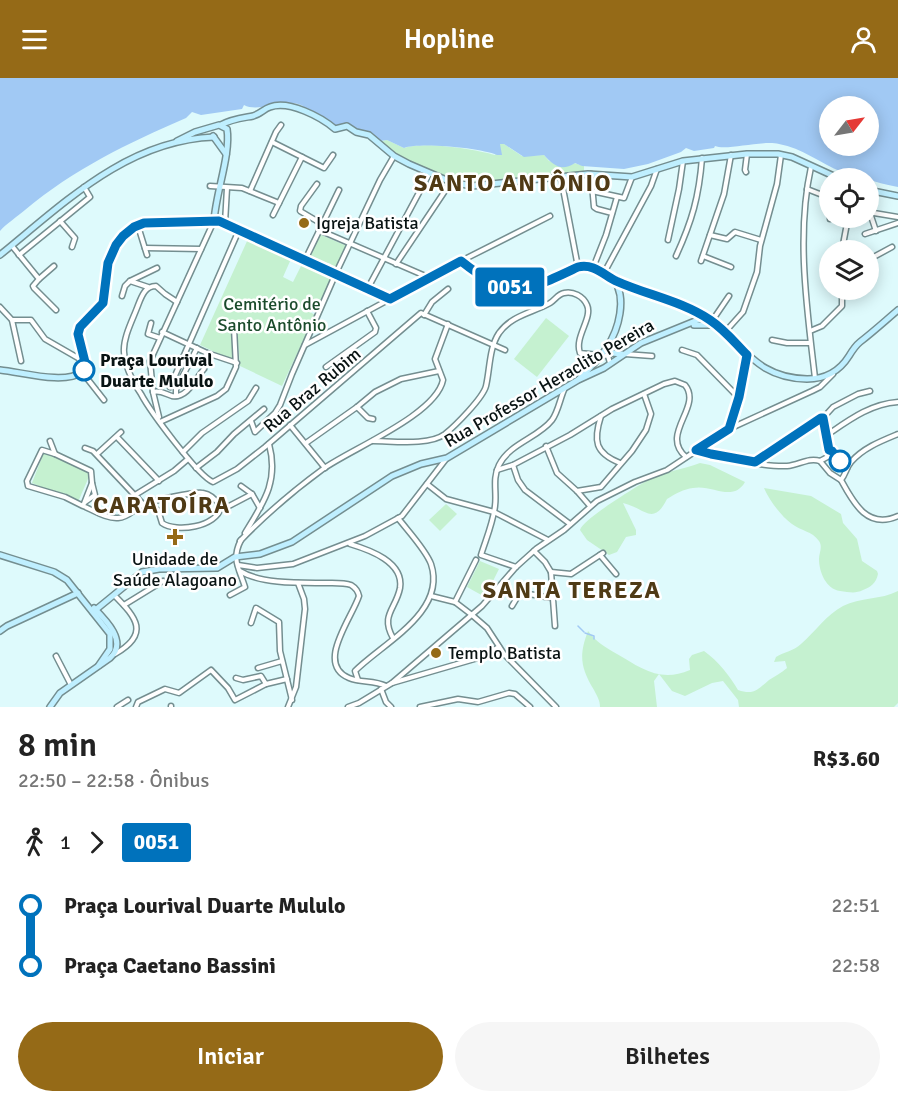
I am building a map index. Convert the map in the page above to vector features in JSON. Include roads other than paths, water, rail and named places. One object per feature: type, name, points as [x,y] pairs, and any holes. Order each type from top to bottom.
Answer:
[{"type":"street","points":[[0,255],[84,187],[126,161],[176,142],[195,132],[258,114],[273,106],[297,108],[325,120],[335,129],[347,126],[356,132],[369,135],[394,156],[429,174],[451,182],[479,187],[591,174],[632,177],[683,161],[731,154],[792,157],[819,170]]},
{"type":"street","points":[[297,108],[300,116]]},
{"type":"street","points":[[176,142],[215,138],[221,140],[227,135],[234,120]]},
{"type":"street","points":[[250,190],[281,125]]},
{"type":"street","points":[[160,420],[153,392],[150,361],[213,221],[228,144],[226,127],[218,126]]},
{"type":"street","points":[[218,126],[213,132],[226,154]]},
{"type":"street","points":[[272,142],[324,168],[333,155]]},
{"type":"street","points":[[701,261],[726,187],[731,154]]},
{"type":"street","points":[[746,172],[747,154]]},
{"type":"street","points":[[725,332],[743,312],[757,272],[761,240],[777,183],[781,155]]},
{"type":"street","points":[[251,421],[255,432],[278,409],[336,273],[380,180],[394,156]]},
{"type":"street","points":[[273,215],[302,157]]},
{"type":"street","points":[[676,256],[694,215],[702,158]]},
{"type":"street","points":[[668,240],[683,161]]},
{"type":"street","points":[[811,167],[807,189],[804,256],[815,378]]},
{"type":"street","points":[[604,274],[657,170]]},
{"type":"street","points":[[368,288],[429,174]]},
{"type":"street","points":[[591,174],[595,209],[612,213]]},
{"type":"street","points":[[592,191],[625,197],[632,177]]},
{"type":"street","points":[[561,178],[578,267]]},
{"type":"street","points":[[396,264],[451,182]]},
{"type":"street","points":[[317,184],[301,206],[300,211],[322,224]]},
{"type":"street","points":[[210,186],[250,190],[279,203]]},
{"type":"street","points":[[20,255],[90,197],[84,187]]},
{"type":"street","points":[[225,224],[227,188]]},
{"type":"street","points":[[807,189],[819,194]]},
{"type":"street","points":[[305,260],[339,190]]},
{"type":"street","points":[[879,192],[898,196]]},
{"type":"street","points":[[593,268],[606,236],[617,197]]},
{"type":"street","points":[[879,214],[898,217]]},
{"type":"street","points":[[319,230],[430,278],[550,216]]},
{"type":"street","points":[[60,221],[75,238],[72,247]]},
{"type":"street","points":[[0,370],[61,378],[73,378],[82,372],[85,362],[78,334],[80,327],[103,303],[107,268],[112,252],[123,236],[138,225],[156,222],[213,221],[225,224],[390,299]]},
{"type":"street","points":[[865,234],[898,223]]},
{"type":"street","points":[[138,225],[147,255]]},
{"type":"street","points":[[874,228],[875,232]]},
{"type":"street","points":[[170,387],[239,230]]},
{"type":"street","points":[[710,235],[727,239],[735,232],[761,240]]},
{"type":"street","points":[[12,246],[39,279]]},
{"type":"street","points":[[879,254],[892,247]]},
{"type":"street","points":[[146,248],[201,249]]},
{"type":"street","points":[[703,256],[730,267]]},
{"type":"street","points":[[461,261],[493,283],[519,288],[538,286],[578,267],[593,268],[637,291],[682,306],[705,317],[725,332],[747,355],[768,372],[815,378],[833,373]]},
{"type":"street","points":[[54,266],[33,287],[56,310]]},
{"type":"street","points":[[122,296],[130,280],[157,268]]},
{"type":"street","points":[[130,280],[148,287],[156,286],[177,302]]},
{"type":"street","points":[[578,380],[602,355],[609,345],[616,326],[621,297],[614,280]]},
{"type":"street","points":[[148,287],[143,293],[125,342],[124,353],[128,369],[140,393],[196,468],[218,452],[264,409]]},
{"type":"street","name":"Rua Braz Rubim","points":[[196,468],[206,479],[217,482],[237,469],[422,314],[448,289]]},
{"type":"street","points":[[621,297],[627,290],[637,291]]},
{"type":"street","points":[[373,441],[430,440],[447,433],[483,392],[493,346],[499,333],[518,316],[549,304],[562,293],[571,292],[580,296],[587,306],[588,311],[579,350],[583,354],[608,356],[610,363]]},
{"type":"street","points":[[714,323],[729,296]]},
{"type":"street","points":[[304,346],[390,299]]},
{"type":"street","points":[[810,331],[822,326],[838,310],[843,300]]},
{"type":"street","points":[[0,307],[12,320],[21,361]]},
{"type":"street","points":[[392,683],[472,615],[516,567],[590,506],[627,485],[667,470],[729,429],[820,387],[858,343],[898,310]]},
{"type":"street","points":[[326,367],[376,331],[367,311]]},
{"type":"street","points":[[422,314],[505,350]]},
{"type":"street","points":[[689,325],[705,317]]},
{"type":"street","points":[[12,320],[31,320],[45,339],[85,362]]},
{"type":"street","points":[[151,323],[148,334],[160,338]]},
{"type":"street","points":[[689,325],[714,323]]},
{"type":"street","points":[[240,542],[273,508],[325,468],[416,413],[435,396],[443,380],[435,358],[448,324]]},
{"type":"street","name":"Rua Professor Heraclito Pereira","points":[[241,565],[257,568],[293,564],[350,543],[398,518],[447,459],[658,335],[689,325]]},
{"type":"street","points":[[160,420],[220,394],[230,382],[237,363],[234,328]]},
{"type":"street","points":[[162,332],[207,353],[237,363]]},
{"type":"street","points":[[772,340],[787,343],[810,342]]},
{"type":"street","points":[[609,345],[615,355],[652,356]]},
{"type":"street","points":[[176,396],[176,389],[197,348]]},
{"type":"street","points":[[682,350],[697,356],[739,397]]},
{"type":"street","points":[[153,392],[160,391],[176,396],[185,393],[203,367],[207,353]]},
{"type":"street","points":[[590,354],[601,369]]},
{"type":"street","points":[[729,429],[739,397],[747,355]]},
{"type":"street","points":[[306,443],[357,408],[375,392],[395,382],[439,371]]},
{"type":"street","points":[[82,372],[105,400]]},
{"type":"street","points":[[497,470],[513,465],[602,415],[664,384],[675,381],[687,388],[690,400],[677,431],[679,449],[686,457]]},
{"type":"street","points":[[183,452],[202,433],[248,401],[256,388]]},
{"type":"street","points":[[516,567],[481,555],[494,512],[496,498],[494,486],[497,470],[512,450],[550,422],[564,390]]},
{"type":"street","points":[[755,462],[823,418],[833,407],[858,394],[870,391]]},
{"type":"street","points":[[577,491],[601,487],[640,441],[650,422],[650,410],[644,394]]},
{"type":"street","points":[[827,435],[862,412],[898,402]]},
{"type":"street","points":[[357,408],[368,418],[374,419]]},
{"type":"street","points":[[602,415],[597,437],[599,448],[603,454],[620,463]]},
{"type":"street","points":[[823,418],[832,453],[846,467],[846,474],[841,480]]},
{"type":"street","points":[[290,425],[325,468]]},
{"type":"street","points":[[97,454],[121,432]]},
{"type":"street","points":[[846,467],[872,445],[898,434]]},
{"type":"street","points":[[117,437],[159,481]]},
{"type":"street","points":[[50,441],[55,454]]},
{"type":"street","points":[[230,596],[245,587],[240,571],[241,565],[235,557],[235,551],[269,488],[273,458],[269,444]]},
{"type":"street","points":[[546,446],[557,473],[590,506]]},
{"type":"street","points":[[85,448],[97,454],[143,504]]},
{"type":"street","points":[[83,504],[95,495],[92,483],[93,474],[90,470],[45,450],[41,451],[27,484],[117,519],[127,516],[143,504],[201,492],[217,501],[221,507]]},
{"type":"street","points":[[696,450],[788,466],[814,459],[820,460],[832,453]]},
{"type":"street","points":[[135,495],[159,481],[188,459]]},
{"type":"street","points":[[94,610],[136,575],[147,570],[213,569],[235,557],[260,554],[292,542],[392,476],[421,464],[447,459]]},
{"type":"street","points":[[820,460],[830,473],[841,480],[855,505],[864,514],[877,518],[898,516]]},
{"type":"street","points":[[513,465],[518,480],[525,490],[570,524]]},
{"type":"street","points":[[428,484],[446,499],[494,512],[548,540]]},
{"type":"street","points":[[242,486],[252,494],[260,508]]},
{"type":"street","points":[[221,507],[232,505],[252,494]]},
{"type":"street","points":[[158,510],[162,523],[176,529],[211,520],[217,516],[221,507]]},
{"type":"street","points":[[343,675],[355,671],[421,613],[431,596],[433,583],[429,560],[398,518]]},
{"type":"street","points":[[350,543],[381,556],[391,564],[397,574],[400,588],[387,624],[393,638]]},
{"type":"street","points":[[534,551],[551,572],[555,626]]},
{"type":"street","points":[[551,572],[571,574],[602,554],[616,573]]},
{"type":"street","points":[[0,555],[59,574],[115,633],[117,642],[114,654]]},
{"type":"street","points":[[455,602],[476,560]]},
{"type":"street","points":[[240,571],[252,578],[297,583],[348,584],[358,592],[357,602],[335,651],[335,662],[343,675],[358,681],[378,682],[386,686]]},
{"type":"street","points":[[124,605],[163,581]]},
{"type":"street","points":[[288,707],[296,687],[305,609],[304,599],[297,583]]},
{"type":"street","points":[[0,631],[78,593]]},
{"type":"street","points":[[512,606],[518,596],[523,593],[552,598]]},
{"type":"street","points":[[50,707],[55,699],[71,685],[126,648],[135,637],[138,629],[136,622],[114,595]]},
{"type":"street","points":[[431,596],[455,602],[487,628],[504,654],[556,707]]},
{"type":"street","points":[[251,623],[256,608],[279,622],[282,662],[292,701]]},
{"type":"street","points":[[94,610],[110,634],[126,648]]},
{"type":"street","points":[[99,665],[110,649],[110,634]]},
{"type":"street","points":[[348,707],[392,683],[478,658],[499,647]]},
{"type":"street","points":[[56,656],[71,685]]},
{"type":"street","points":[[258,668],[282,662]]},
{"type":"street","points":[[135,707],[140,700],[165,689],[180,693],[212,670],[232,692],[235,700],[266,684],[287,679]]},
{"type":"street","points":[[355,671],[358,681]]},
{"type":"street","points":[[236,678],[243,680],[261,676],[266,684]]},
{"type":"street","points":[[381,689],[383,698],[391,707]]},
{"type":"street","points":[[420,707],[458,699],[478,702],[509,693],[516,694],[530,707]]},
{"type":"street","points":[[117,707],[129,700]]},
{"type":"water","points":[[0,78],[898,78],[898,187],[879,183],[879,168],[834,168],[803,152],[772,143],[715,146],[694,151],[686,148],[648,164],[624,169],[582,166],[575,163],[561,167],[544,155],[524,157],[504,144],[500,144],[502,155],[450,147],[412,146],[404,148],[387,140],[380,141],[352,128],[337,128],[301,105],[287,103],[257,107],[244,105],[242,109],[201,115],[192,112],[186,118],[122,147],[82,169],[0,231]]},
{"type":"waterway","points":[[578,626],[584,632]]},
{"type":"waterway","points":[[585,633],[594,636],[594,639]]},
{"type":"place","name":"Igreja Batista","points":[[304,223]]},
{"type":"place","name":"Praça Lourival Duarte Mululo","points":[[84,370]]},
{"type":"place","name":"Unidade de Saúde Alagoano","points":[[175,537]]},
{"type":"place","name":"Templo Batista","points":[[436,653]]},
{"type":"district","name":"SANTO ANTÔNIO","points":[[513,183]]},
{"type":"district","name":"CARATOÍRA","points":[[162,505]]},
{"type":"district","name":"SANTA TEREZA","points":[[572,590]]},
{"type":"park label","name":"Cemitério de Santo Antônio","points":[[272,314]]}]
